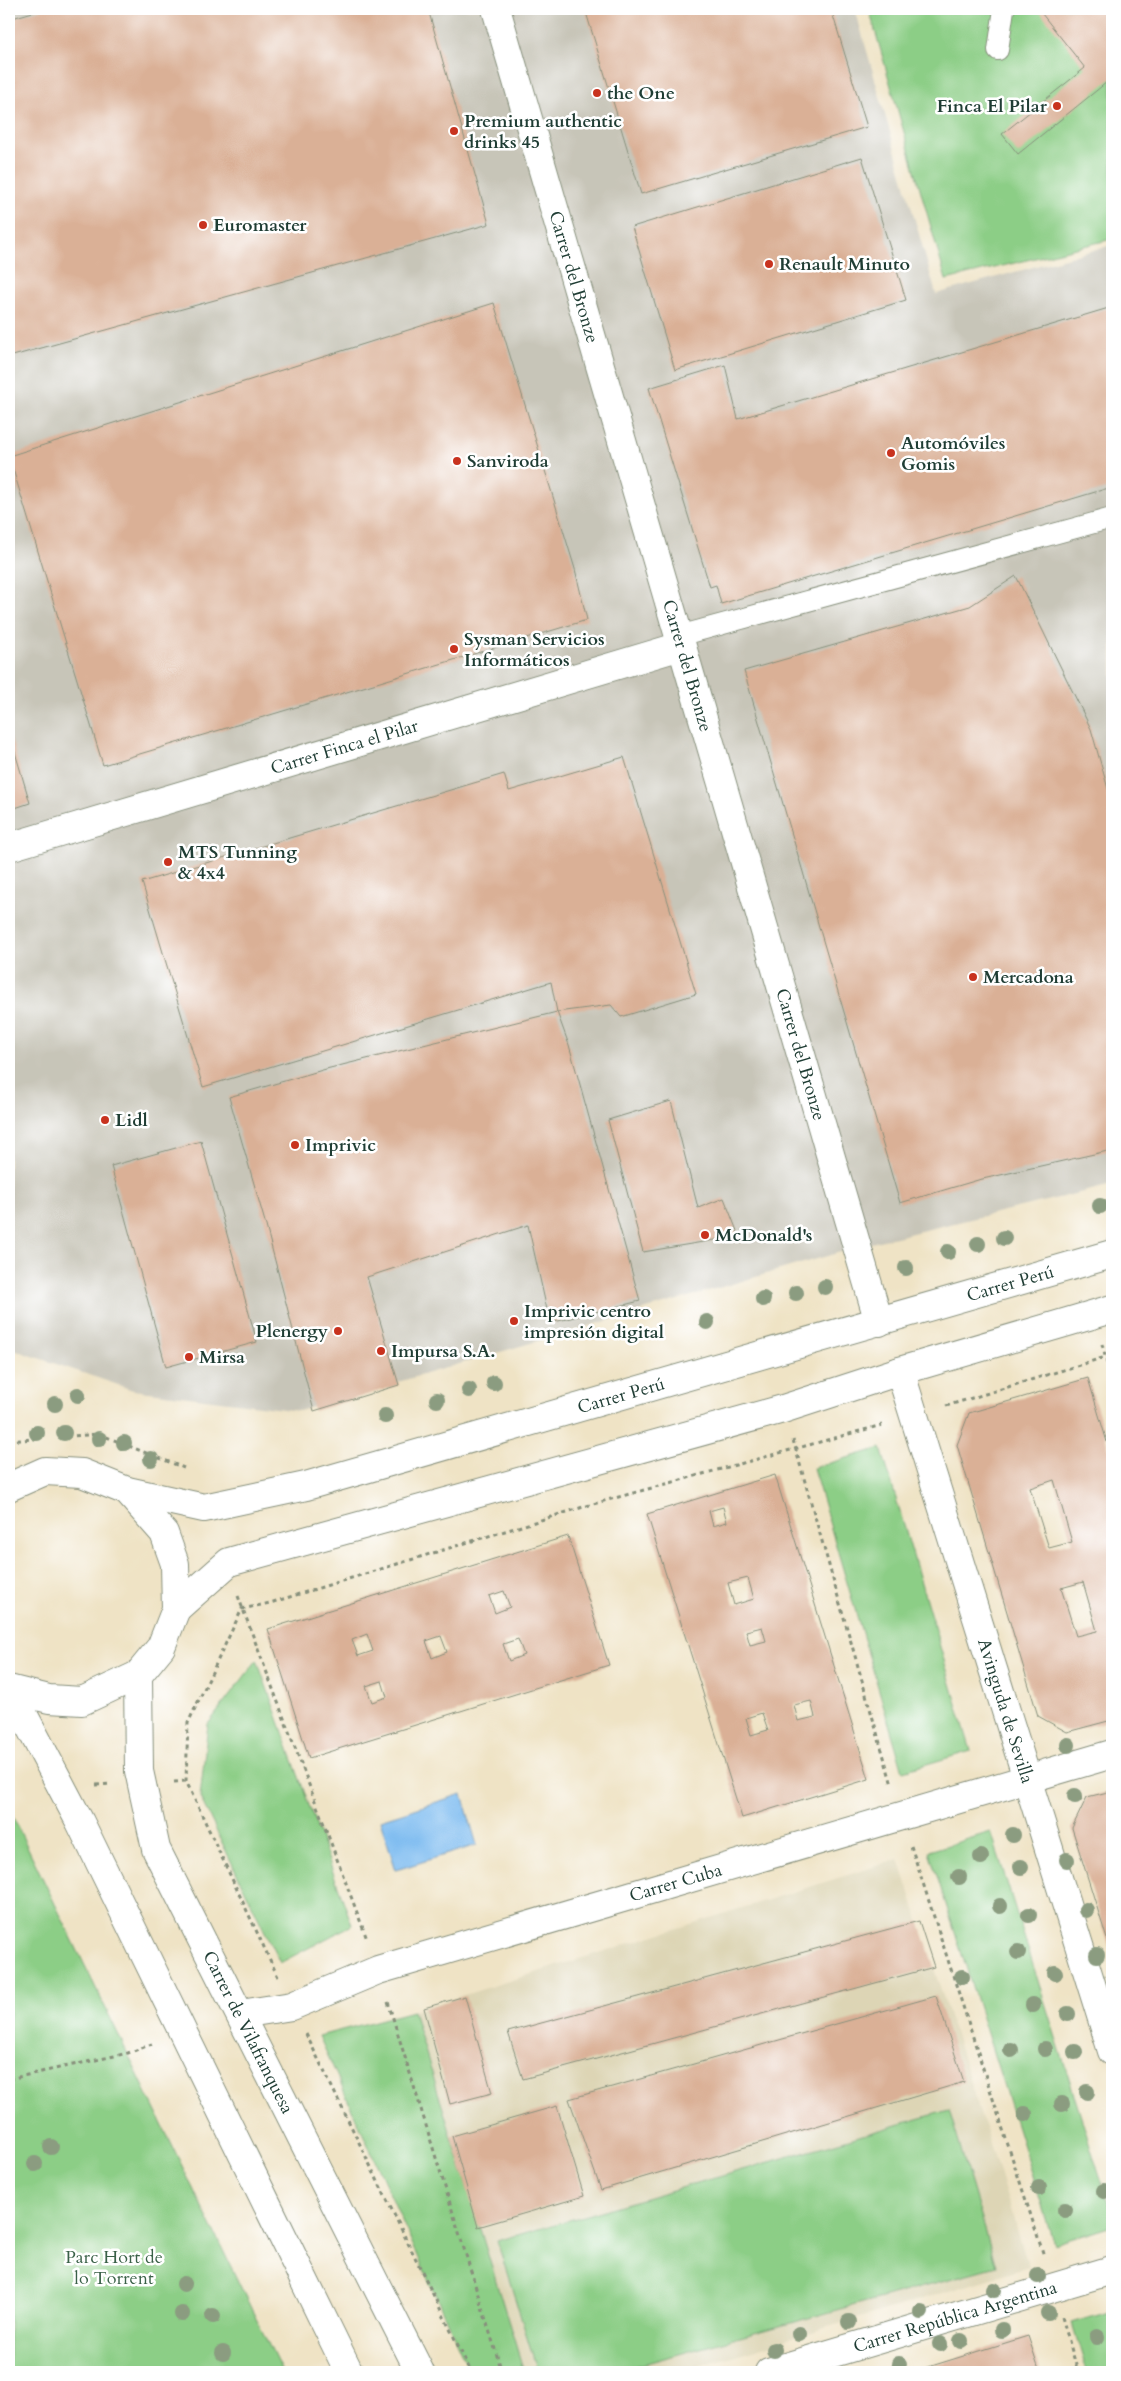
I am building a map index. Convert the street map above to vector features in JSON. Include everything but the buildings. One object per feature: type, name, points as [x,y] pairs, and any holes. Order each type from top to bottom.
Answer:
[{"type":"street","name":"Carrer del Bronze","points":[[496,9],[879,1322]]},
{"type":"street","name":"Carrer Finca el Pilar","points":[[9,847],[680,641]]},
{"type":"street","name":"Carrer Perú","points":[[9,1487],[45,1471],[82,1473],[127,1491],[204,1508],[306,1486],[1112,1254]]},
{"type":"street","points":[[176,1609],[229,1562],[782,1409],[900,1371],[1103,1312]]},
{"type":"street","name":"Avinguda de Sevilla","points":[[900,1371],[1112,2051]]},
{"type":"street","points":[[10,1690],[49,1699],[82,1701],[138,1675],[161,1647],[176,1609],[175,1564],[164,1534],[127,1491]]},
{"type":"street","name":"Carrer de Vilafranquesa","points":[[138,1675],[139,1771],[156,1850],[241,2014],[420,2372]]},
{"type":"street","points":[[10,1690],[63,1787],[349,2372]]},
{"type":"street","name":"Carrer Cuba","points":[[241,2014],[292,2006],[378,1970],[1112,1754]]},
{"type":"street","name":"Carrer República Argentina","points":[[769,2372],[1112,2270]]},
{"type":"lane","points":[[998,50],[1004,9]]},
{"type":"lane","points":[[680,641],[1112,518]]},
{"type":"path","points":[[1103,1312],[1105,1357],[1112,1383]]},
{"type":"path","points":[[470,2372],[292,2006],[186,1781],[188,1723],[242,1609],[270,1603],[593,1504],[914,1416],[1112,1355]]},
{"type":"path","points":[[782,1409],[795,1448],[901,1816],[1054,2287],[1078,2372]]},
{"type":"path","points":[[9,2079],[128,2053],[182,2032]]},
{"type":"shaded area","points":[[9,9],[855,9],[936,294],[1112,245],[1112,1185],[875,1242],[299,1411],[133,1390],[9,1348]]},
{"type":"shaded area","points":[[899,1859],[1029,2267],[679,2372],[524,2372],[413,2011]]},
{"type":"green space","points":[[869,9],[1112,9],[1112,239],[946,280]]},
{"type":"green space","points":[[881,1448],[971,1751],[903,1771],[813,1468]]},
{"type":"green space","points":[[257,1660],[352,1925],[280,1963],[200,1797],[208,1724]]},
{"type":"green space","name":"Parc Hort de lo Torrent","points":[[9,1809],[282,2372],[9,2372]]},
{"type":"green space","points":[[991,1832],[1112,2215],[1112,2226],[1054,2244],[929,1851]]},
{"type":"green space","points":[[413,2011],[524,2372],[470,2372],[319,2036]]},
{"type":"green space","points":[[949,2110],[996,2266],[614,2372],[538,2372],[497,2241]]},
{"type":"green space","points":[[1112,2311],[1112,2372],[1087,2372],[1072,2323]]},
{"type":"water","points":[[462,1794],[477,1845],[396,1870],[380,1820]]},
{"type":"place","name":"the One","points":[[597,93]]},
{"type":"place","name":"Finca El Pilar","points":[[1057,106]]},
{"type":"place","name":"Premium authentic drinks 45","points":[[454,131]]},
{"type":"place","name":"Euromaster","points":[[203,225]]},
{"type":"place","name":"Renault Minuto","points":[[769,264]]},
{"type":"place","name":"Automóviles Gomis","points":[[891,453]]},
{"type":"place","name":"Sanviroda","points":[[457,461]]},
{"type":"place","name":"Sysman Servicios Informáticos","points":[[454,649]]},
{"type":"place","name":"MTS Tunning & 4x4","points":[[168,862]]},
{"type":"place","name":"Mercadona","points":[[973,977]]},
{"type":"place","name":"Lidl","points":[[105,1120]]},
{"type":"place","name":"Imprivic","points":[[295,1145]]},
{"type":"place","name":"McDonald's","points":[[705,1235]]},
{"type":"place","name":"Imprivic centro impresión digital","points":[[514,1321]]},
{"type":"place","name":"Plenergy","points":[[338,1331]]},
{"type":"place","name":"Impursa S.A.","points":[[381,1351]]},
{"type":"place","name":"Mirsa","points":[[189,1357]]}]
